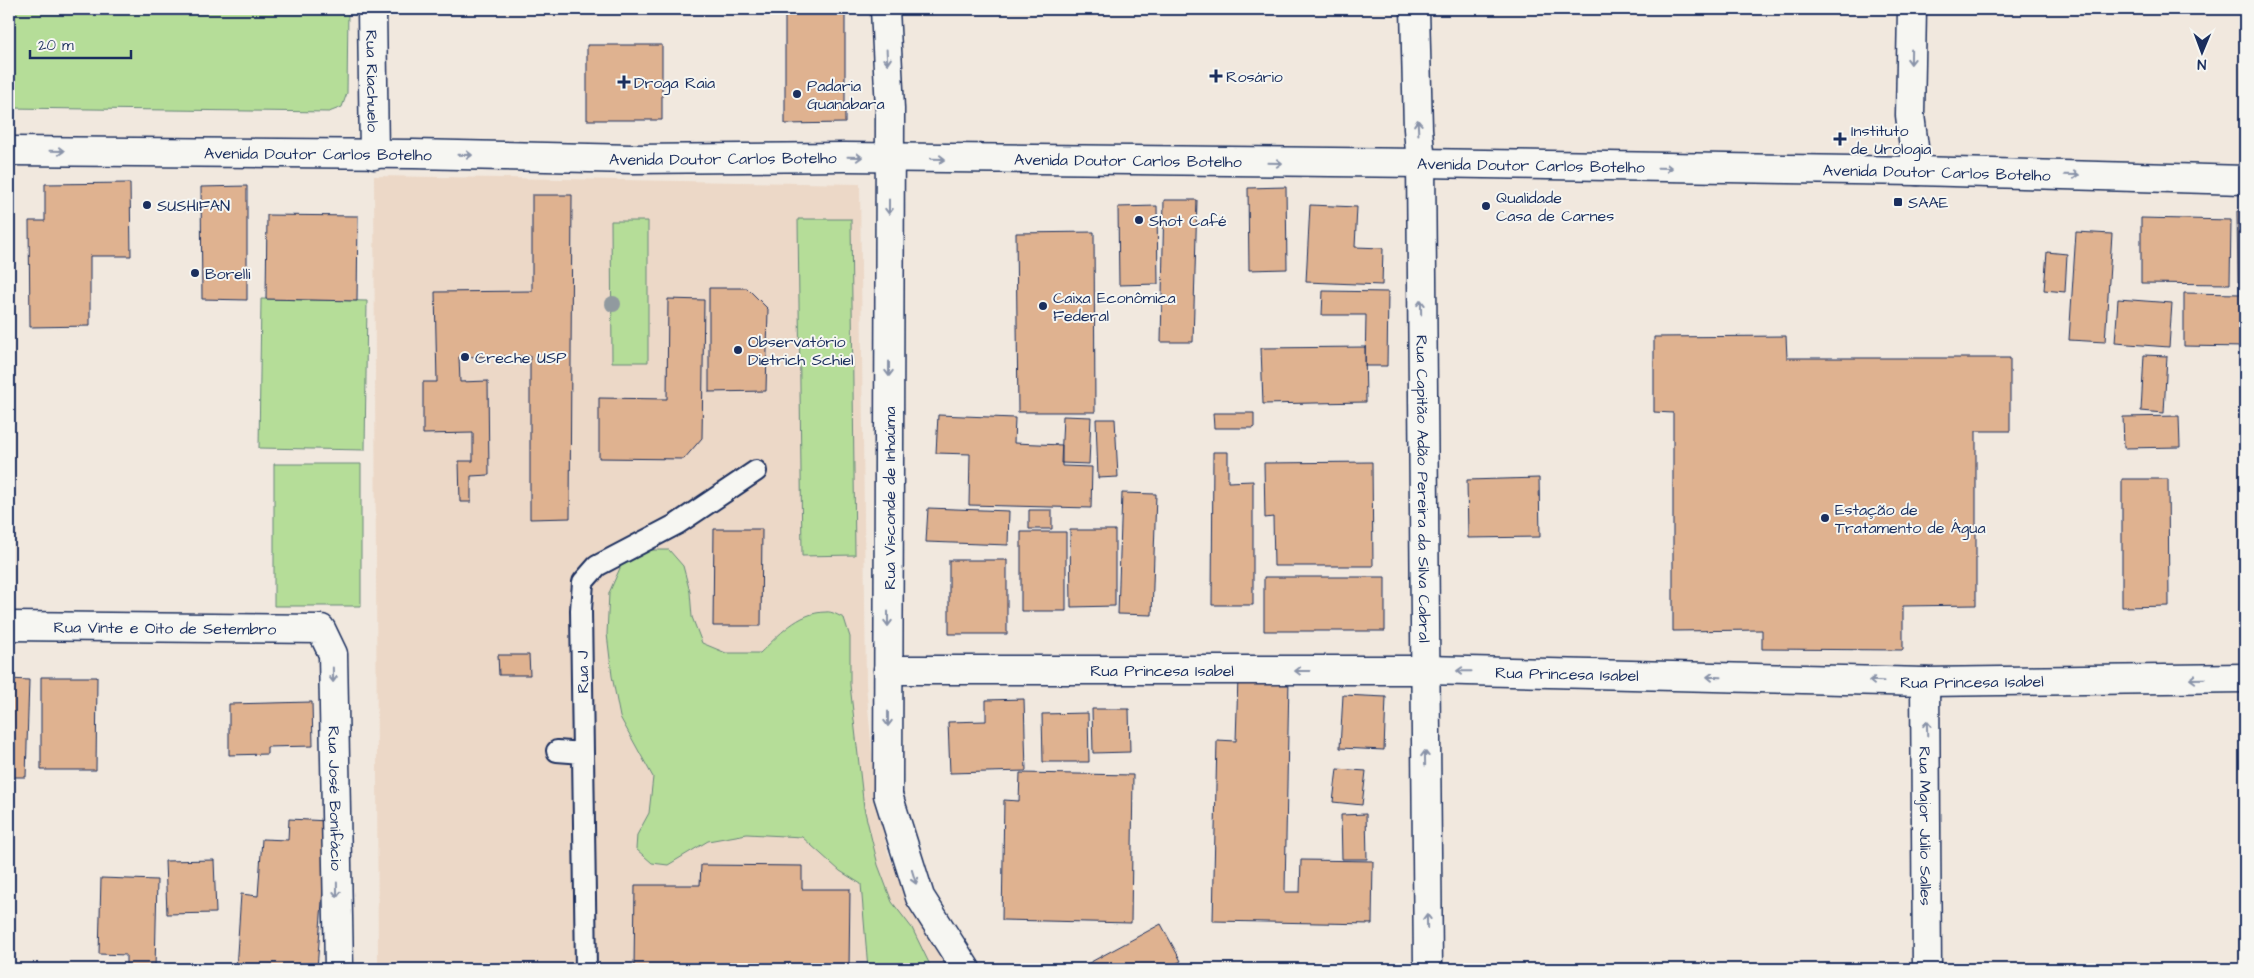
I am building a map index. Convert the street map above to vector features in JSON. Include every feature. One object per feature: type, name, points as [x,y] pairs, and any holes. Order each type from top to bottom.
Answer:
[{"type":"main road","name":"Rua Riachuelo","points":[[372,9],[374,154]]},
{"type":"main road","name":"Rua Visconde de Inhaúma","points":[[885,9],[890,109],[888,795],[920,896],[966,969]]},
{"type":"main road","name":"Rua Capitão Adão Pereira da Silva Cabral","points":[[1414,9],[1421,163],[1428,969]]},
{"type":"main road","points":[[1912,9],[1910,115],[1917,171]]},
{"type":"main road","name":"Avenida Doutor Carlos Botelho","points":[[9,151],[413,154],[633,159],[889,158],[1421,163],[1917,171],[2245,180]]},
{"type":"main road","name":"Rua Vinte e Oito de Setembro","points":[[9,626],[321,629]]},
{"type":"main road","name":"Rua José Bonifácio","points":[[321,629],[333,654],[339,969]]},
{"type":"main road","name":"Rua Princesa Isabel","points":[[888,670],[1425,670],[1925,682],[2245,678]]},
{"type":"main road","name":"Rua Major Júlio Salles","points":[[1925,682],[1928,969]]},
{"type":"lane","name":"Rua J","points":[[586,969],[581,610],[583,582],[597,566],[677,524],[756,470]]},
{"type":"lane","points":[[557,751],[583,753]]},
{"type":"shaded area","points":[[374,176],[860,184],[866,684],[876,798],[888,853],[902,883],[907,904],[950,969],[378,969]]},
{"type":"green space","points":[[9,9],[348,9],[347,93],[342,107],[329,112],[9,108]]},
{"type":"green space","points":[[798,219],[851,219],[855,555],[802,556]]},
{"type":"green space","points":[[611,221],[648,221],[648,362],[612,362]]},
{"type":"green space","points":[[261,299],[367,301],[365,450],[259,448]]},
{"type":"green space","points":[[274,464],[361,464],[361,606],[274,606]]},
{"type":"green space","points":[[648,550],[669,550],[683,566],[690,592],[692,617],[702,643],[726,653],[760,653],[789,626],[806,616],[816,613],[831,612],[844,618],[850,637],[850,685],[864,808],[878,865],[892,902],[912,928],[932,969],[868,969],[861,884],[840,871],[802,837],[747,834],[708,841],[668,865],[652,863],[636,849],[637,835],[649,813],[653,777],[620,717],[612,676],[607,634],[609,593],[624,559]]},
{"type":"building","name":"Padaria Guanabara","points":[[785,12],[845,13],[845,123],[785,124]]},
{"type":"building","name":"Droga Raia","points":[[587,45],[662,45],[662,120],[587,120]]},
{"type":"building","points":[[130,183],[131,256],[90,256],[90,326],[30,327],[29,221],[45,221],[45,184]]},
{"type":"building","points":[[247,186],[247,300],[202,299],[201,187]]},
{"type":"building","points":[[1286,187],[1287,269],[1249,270],[1248,188]]},
{"type":"building","name":"Creche USP","points":[[532,195],[572,195],[570,518],[530,519],[530,356],[459,357],[460,382],[488,381],[489,475],[471,476],[471,502],[460,502],[459,461],[473,461],[473,433],[423,434],[423,382],[437,382],[435,292],[532,291]]},
{"type":"building","points":[[1164,200],[1197,200],[1193,342],[1161,342]]},
{"type":"building","points":[[1310,205],[1357,207],[1355,247],[1383,248],[1382,285],[1306,282]]},
{"type":"building","points":[[1157,206],[1158,284],[1119,285],[1118,207]]},
{"type":"building","points":[[2237,211],[2245,211],[2245,282],[2238,282]]},
{"type":"building","points":[[267,215],[358,216],[357,301],[266,299]]},
{"type":"building","points":[[2141,218],[2231,220],[2230,284],[2141,283]]},
{"type":"building","points":[[1094,232],[1095,412],[1018,412],[1016,233]]},
{"type":"building","points":[[2076,232],[2112,234],[2105,342],[2069,340]]},
{"type":"building","points":[[2047,252],[2067,254],[2065,292],[2044,290]]},
{"type":"building","points":[[2240,284],[2245,284],[2245,347],[2184,346],[2184,293],[2240,294]]},
{"type":"building","name":"Observatório Dietrich Schiel","points":[[709,288],[747,288],[768,309],[766,391],[709,392]]},
{"type":"building","points":[[1323,291],[1388,292],[1387,366],[1365,366],[1366,315],[1322,315]]},
{"type":"building","points":[[668,299],[704,300],[702,438],[684,459],[599,458],[599,398],[667,399]]},
{"type":"building","points":[[2118,299],[2172,303],[2169,347],[2115,343]]},
{"type":"building","name":"Estação de Tratamento de Água","points":[[1786,336],[1787,358],[2010,358],[2010,431],[1976,431],[1976,605],[1903,606],[1903,650],[1762,649],[1762,630],[1673,631],[1673,413],[1654,412],[1654,337]]},
{"type":"building","points":[[1365,347],[1366,402],[1263,404],[1261,348]]},
{"type":"building","points":[[2144,355],[2167,356],[2164,413],[2141,411]]},
{"type":"building","points":[[1213,413],[1254,413],[1254,428],[1214,428]]},
{"type":"building","points":[[938,415],[1015,418],[1014,443],[1062,445],[1062,466],[1092,467],[1091,508],[969,505],[970,454],[936,453]]},
{"type":"building","points":[[1063,416],[1091,417],[1089,464],[1061,463]]},
{"type":"building","points":[[2179,416],[2180,447],[2124,448],[2123,417]]},
{"type":"building","points":[[1096,419],[1115,419],[1118,477],[1098,478]]},
{"type":"building","points":[[1213,452],[1228,452],[1228,482],[1253,481],[1253,605],[1212,605]]},
{"type":"building","points":[[1372,462],[1373,566],[1274,566],[1273,517],[1265,518],[1264,463]]},
{"type":"building","points":[[1539,478],[1540,537],[1468,538],[1467,480]]},
{"type":"building","points":[[2122,479],[2168,479],[2169,606],[2122,607]]},
{"type":"building","points":[[1122,493],[1156,494],[1152,615],[1118,614]]},
{"type":"building","points":[[928,508],[1009,511],[1008,545],[926,542]]},
{"type":"building","points":[[1029,510],[1052,510],[1052,529],[1029,529]]},
{"type":"building","points":[[714,529],[762,529],[761,626],[713,626]]},
{"type":"building","points":[[1070,530],[1115,530],[1115,606],[1071,607]]},
{"type":"building","points":[[1021,532],[1066,532],[1066,611],[1021,611]]},
{"type":"building","points":[[949,560],[1007,560],[1007,634],[949,634]]},
{"type":"building","points":[[1264,577],[1385,577],[1385,631],[1264,631]]},
{"type":"building","points":[[498,655],[529,655],[530,675],[499,675]]},
{"type":"building","points":[[41,677],[97,677],[96,770],[41,770]]},
{"type":"building","points":[[1238,677],[1289,678],[1285,892],[1300,892],[1301,860],[1373,861],[1372,924],[1213,921],[1217,740],[1236,741]]},
{"type":"building","points":[[9,679],[29,680],[26,777],[9,777]]},
{"type":"building","points":[[1343,695],[1386,697],[1384,750],[1340,748]]},
{"type":"building","points":[[1024,699],[1026,771],[950,773],[948,722],[986,721],[986,700]]},
{"type":"building","points":[[312,702],[313,746],[267,747],[267,754],[229,755],[229,704]]},
{"type":"building","points":[[1092,709],[1129,709],[1130,752],[1093,753]]},
{"type":"building","points":[[1088,713],[1089,762],[1043,762],[1042,714]]},
{"type":"building","points":[[1337,769],[1366,771],[1362,805],[1333,802]]},
{"type":"building","points":[[1020,773],[1133,775],[1131,923],[1002,920],[1004,800],[1019,801]]},
{"type":"building","points":[[1366,814],[1367,859],[1342,859],[1341,815]]},
{"type":"building","points":[[289,819],[328,821],[317,969],[236,969],[241,894],[258,896],[262,839],[288,840]]},
{"type":"building","points":[[214,860],[216,913],[167,914],[165,861]]},
{"type":"building","points":[[701,865],[802,866],[802,889],[850,889],[849,969],[634,969],[635,885],[700,885]]},
{"type":"building","points":[[101,878],[157,880],[155,969],[126,969],[126,955],[99,954]]},
{"type":"building","points":[[1161,924],[1181,961],[1166,969],[1078,969]]},
{"type":"building","points":[[1374,968],[1374,969],[1278,969]]},
{"type":"place","name":"Rosário","points":[[1216,76]]},
{"type":"place","name":"Droga Raia","points":[[624,82]]},
{"type":"place","name":"Padaria Guanabara","points":[[797,94]]},
{"type":"place","name":"Instituto de Urologia","points":[[1840,139]]},
{"type":"place","name":"SAAE","points":[[1898,202]]},
{"type":"place","name":"SUSHIFAN","points":[[147,205]]},
{"type":"place","name":"Qualidade Casa de Carnes","points":[[1486,206]]},
{"type":"place","name":"Shot Café","points":[[1139,220]]},
{"type":"place","name":"Borelli","points":[[195,273]]},
{"type":"place","name":"Caixa Econômica Federal","points":[[1043,306]]},
{"type":"place","name":"Observatório Dietrich Schiel","points":[[738,350]]},
{"type":"place","name":"Creche USP","points":[[465,357]]},
{"type":"place","name":"Estação de Tratamento de Água","points":[[1825,518]]}]
